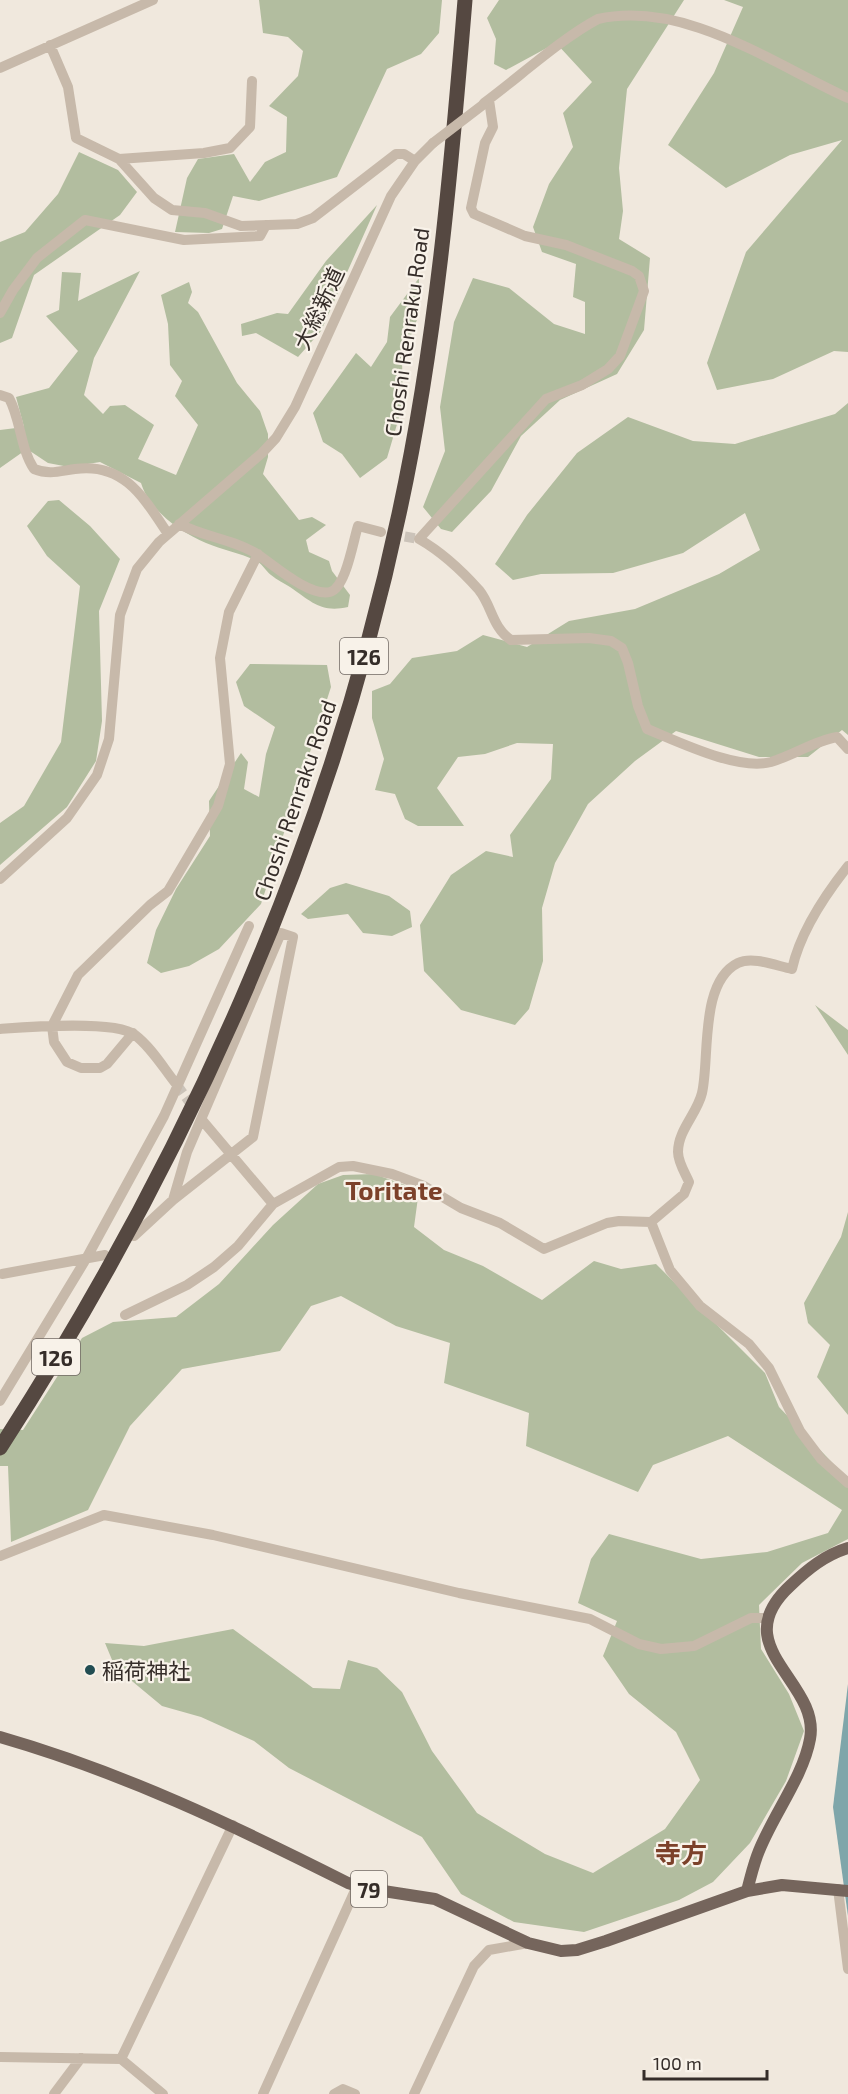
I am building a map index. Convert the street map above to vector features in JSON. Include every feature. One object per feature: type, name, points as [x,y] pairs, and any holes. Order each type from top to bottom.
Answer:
[{"type":"highway","name":"Choshi Renraku Road","points":[[0,1448],[170,1150],[248,985],[304,847],[354,693],[399,514],[418,420],[448,207],[465,0]]},
{"type":"main road","points":[[747,1891],[757,1855],[793,1782],[810,1740],[811,1719],[802,1699],[773,1655],[768,1618],[782,1593],[800,1576],[818,1561],[848,1548]]},
{"type":"main road","name":"79","points":[[0,1737],[121,1778],[233,1825],[357,1886],[435,1899],[528,1943],[550,1950],[577,1950],[747,1891],[782,1885],[843,1890]]},
{"type":"street","points":[[0,68],[153,0]]},
{"type":"street","name":"大総新道","points":[[0,879],[67,818],[97,775],[109,739],[120,615],[137,569],[168,534],[276,438],[295,408],[391,196],[415,160],[486,102],[597,20],[613,12],[655,6]]},
{"type":"street","points":[[698,15],[823,87],[848,98]]},
{"type":"street","points":[[50,45],[68,87],[76,138],[119,159],[154,198],[172,210],[205,213],[242,226],[297,224],[313,218],[396,154],[404,154],[415,160]]},
{"type":"street","points":[[119,159],[204,153],[230,147],[250,127],[252,81]]},
{"type":"street","points":[[486,102],[492,127],[485,143],[471,208],[474,214],[525,236],[566,245],[632,271],[639,276],[644,291],[620,356],[608,369],[582,385],[546,399],[419,539],[446,557],[480,591],[500,633],[511,640],[589,638],[611,641],[622,648],[638,706],[647,729],[723,757],[752,765],[770,762],[837,737],[848,749]]},
{"type":"street","points":[[0,313],[13,290],[37,258],[85,220],[184,240],[260,236],[266,225]]},
{"type":"street","points":[[0,395],[9,398],[14,408],[27,459],[34,469],[55,473],[99,467],[118,475],[139,493],[168,534]]},
{"type":"street","points":[[179,524],[195,532],[239,544],[304,585],[314,590],[331,592],[341,584],[358,526],[381,532]]},
{"type":"street","points":[[134,1033],[107,1064],[100,1068],[81,1068],[67,1062],[54,1042],[52,1026],[78,975],[137,916],[168,891],[218,806],[230,764],[220,658],[229,612],[258,554]]},
{"type":"street","points":[[124,1316],[187,1285],[214,1267],[238,1246],[273,1204],[322,1174],[339,1167],[353,1166],[392,1174],[424,1186],[461,1208],[500,1223],[544,1249],[607,1223],[651,1222],[684,1194],[689,1182],[677,1155],[679,1140],[702,1093],[708,1018],[717,989],[731,968],[740,962],[752,961],[792,969],[795,955],[816,914],[848,866]]},
{"type":"street","points":[[0,1401],[86,1259],[164,1116],[249,926]]},
{"type":"street","points":[[134,1236],[173,1200],[253,1137],[293,937],[280,933],[187,1152],[173,1200]]},
{"type":"street","points":[[0,1029],[52,1026],[113,1028],[134,1033],[177,1085]]},
{"type":"street","points":[[202,1120],[273,1204]]},
{"type":"street","points":[[651,1222],[670,1270],[700,1306],[749,1344],[769,1368],[800,1431],[821,1459],[848,1484]]},
{"type":"street","points":[[2,1274],[110,1257]]},
{"type":"street","points":[[0,1556],[104,1515],[213,1535],[459,1593],[590,1619],[639,1644],[661,1649],[694,1646],[751,1618],[768,1618]]},
{"type":"street","points":[[121,2059],[233,1825]]},
{"type":"street","points":[[262,2094],[357,1886]]},
{"type":"street","points":[[843,1890],[848,1969]]},
{"type":"street","points":[[414,2094],[474,1966],[489,1950],[528,1943]]},
{"type":"street","points":[[0,2057],[121,2059],[163,2094]]},
{"type":"street","points":[[54,2094],[81,2058]]},
{"type":"street","points":[[334,2094],[343,2089],[355,2094]]},
{"type":"green space","points":[[259,0],[442,0],[439,33],[421,54],[387,69],[337,177],[259,201],[233,196],[222,229],[209,233],[175,232],[187,178],[198,159],[234,154],[250,182],[265,162],[286,152],[287,117],[269,106],[298,76],[303,51],[288,37],[263,33]]},
{"type":"green space","points":[[499,0],[684,0],[627,89],[619,168],[623,211],[619,239],[650,258],[644,330],[617,374],[560,400],[521,436],[491,491],[452,532],[441,529],[423,507],[445,451],[440,407],[454,322],[473,278],[509,288],[554,324],[585,334],[585,302],[573,297],[576,264],[542,252],[533,227],[549,184],[573,147],[563,113],[592,82],[556,43],[506,70],[494,64],[496,39],[487,18]]},
{"type":"green space","points":[[724,0],[848,0],[848,352],[834,351],[773,379],[717,390],[707,363],[746,252],[842,140],[790,155],[726,188],[668,145],[714,73],[743,7]]},
{"type":"green space","points":[[79,152],[118,170],[137,192],[120,215],[34,275],[12,338],[0,343],[0,242],[25,232],[58,194]]},
{"type":"green space","points":[[377,205],[321,331],[298,357],[256,333],[242,336],[241,324],[277,313],[288,314],[326,261]]},
{"type":"green space","points":[[140,271],[94,358],[84,395],[103,414],[110,406],[125,405],[154,425],[138,459],[176,475],[198,425],[175,396],[182,381],[170,365],[168,324],[161,295],[189,282],[192,292],[188,303],[198,312],[237,383],[260,411],[268,434],[268,457],[263,474],[299,520],[312,517],[326,525],[306,540],[309,552],[329,561],[332,571],[350,595],[348,607],[331,609],[317,605],[273,577],[258,562],[206,543],[186,533],[158,511],[141,483],[100,462],[69,467],[48,463],[27,449],[0,468],[0,430],[24,427],[16,397],[49,388],[78,351],[46,316],[59,310],[62,272],[81,273],[78,301]]},
{"type":"green space","points":[[419,278],[418,317],[402,359],[403,404],[387,458],[360,478],[342,454],[323,442],[313,413],[356,353],[371,367],[387,342],[390,317]]},
{"type":"green space","points":[[848,403],[848,735],[842,730],[808,757],[759,757],[676,731],[635,761],[588,804],[555,863],[542,908],[543,961],[529,1009],[515,1025],[461,1010],[424,971],[420,925],[451,875],[486,851],[513,857],[510,835],[551,779],[553,744],[517,743],[485,754],[458,757],[437,788],[464,826],[418,826],[405,819],[395,794],[375,790],[384,759],[372,718],[372,691],[390,684],[412,658],[457,651],[483,635],[527,647],[569,621],[635,609],[719,574],[760,550],[745,513],[683,553],[613,573],[541,574],[513,580],[495,564],[527,515],[577,453],[628,417],[693,441],[735,444],[835,414]]},
{"type":"green space","points":[[59,500],[90,526],[120,559],[99,611],[102,721],[96,761],[67,807],[0,865],[0,823],[24,806],[61,742],[80,586],[47,556],[27,526],[48,501]]},
{"type":"green space","points":[[250,664],[327,665],[331,687],[261,904],[219,949],[189,966],[161,973],[147,963],[156,930],[176,889],[210,836],[209,801],[241,753],[248,762],[244,789],[259,797],[266,754],[275,727],[244,706],[236,682]]},
{"type":"green space","points":[[346,883],[389,896],[410,911],[412,927],[392,936],[363,933],[348,914],[308,919],[301,914],[330,888]]},
{"type":"green space","points":[[815,1005],[848,1030],[848,1055]]},
{"type":"green space","points":[[374,1174],[419,1190],[414,1227],[444,1250],[483,1266],[542,1300],[594,1261],[621,1269],[656,1264],[765,1373],[779,1407],[848,1479],[848,1539],[802,1563],[759,1605],[761,1649],[789,1694],[804,1731],[786,1781],[750,1843],[713,1882],[679,1900],[584,1932],[514,1922],[461,1894],[422,1837],[289,1768],[254,1741],[201,1717],[162,1706],[115,1667],[105,1643],[144,1646],[233,1629],[313,1688],[340,1689],[348,1660],[377,1668],[402,1692],[432,1751],[477,1813],[545,1854],[593,1873],[665,1829],[700,1780],[676,1732],[629,1694],[603,1656],[617,1621],[578,1603],[591,1559],[609,1534],[701,1559],[767,1552],[828,1533],[842,1510],[728,1436],[653,1465],[638,1492],[526,1446],[529,1413],[444,1383],[450,1343],[396,1326],[341,1296],[311,1306],[280,1351],[182,1369],[130,1426],[88,1510],[11,1542],[8,1466],[0,1466],[0,1429],[23,1430],[82,1338],[113,1322],[176,1317],[219,1284],[273,1225],[318,1184],[343,1175]]},
{"type":"green space","points":[[848,1212],[848,1415],[817,1377],[830,1345],[808,1323],[804,1303],[841,1237]]},
{"type":"water","points":[[848,1684],[848,1916],[833,1807]]},
{"type":"tunnel","points":[[390,534],[419,539]]},
{"type":"tunnel","points":[[177,1085],[195,1110]]},
{"type":"place","name":"稲荷神社","points":[[90,1670]]},
{"type":"district","name":"Toritate","points":[[394,1189]]},
{"type":"district","name":"寺方","points":[[681,1852]]}]
